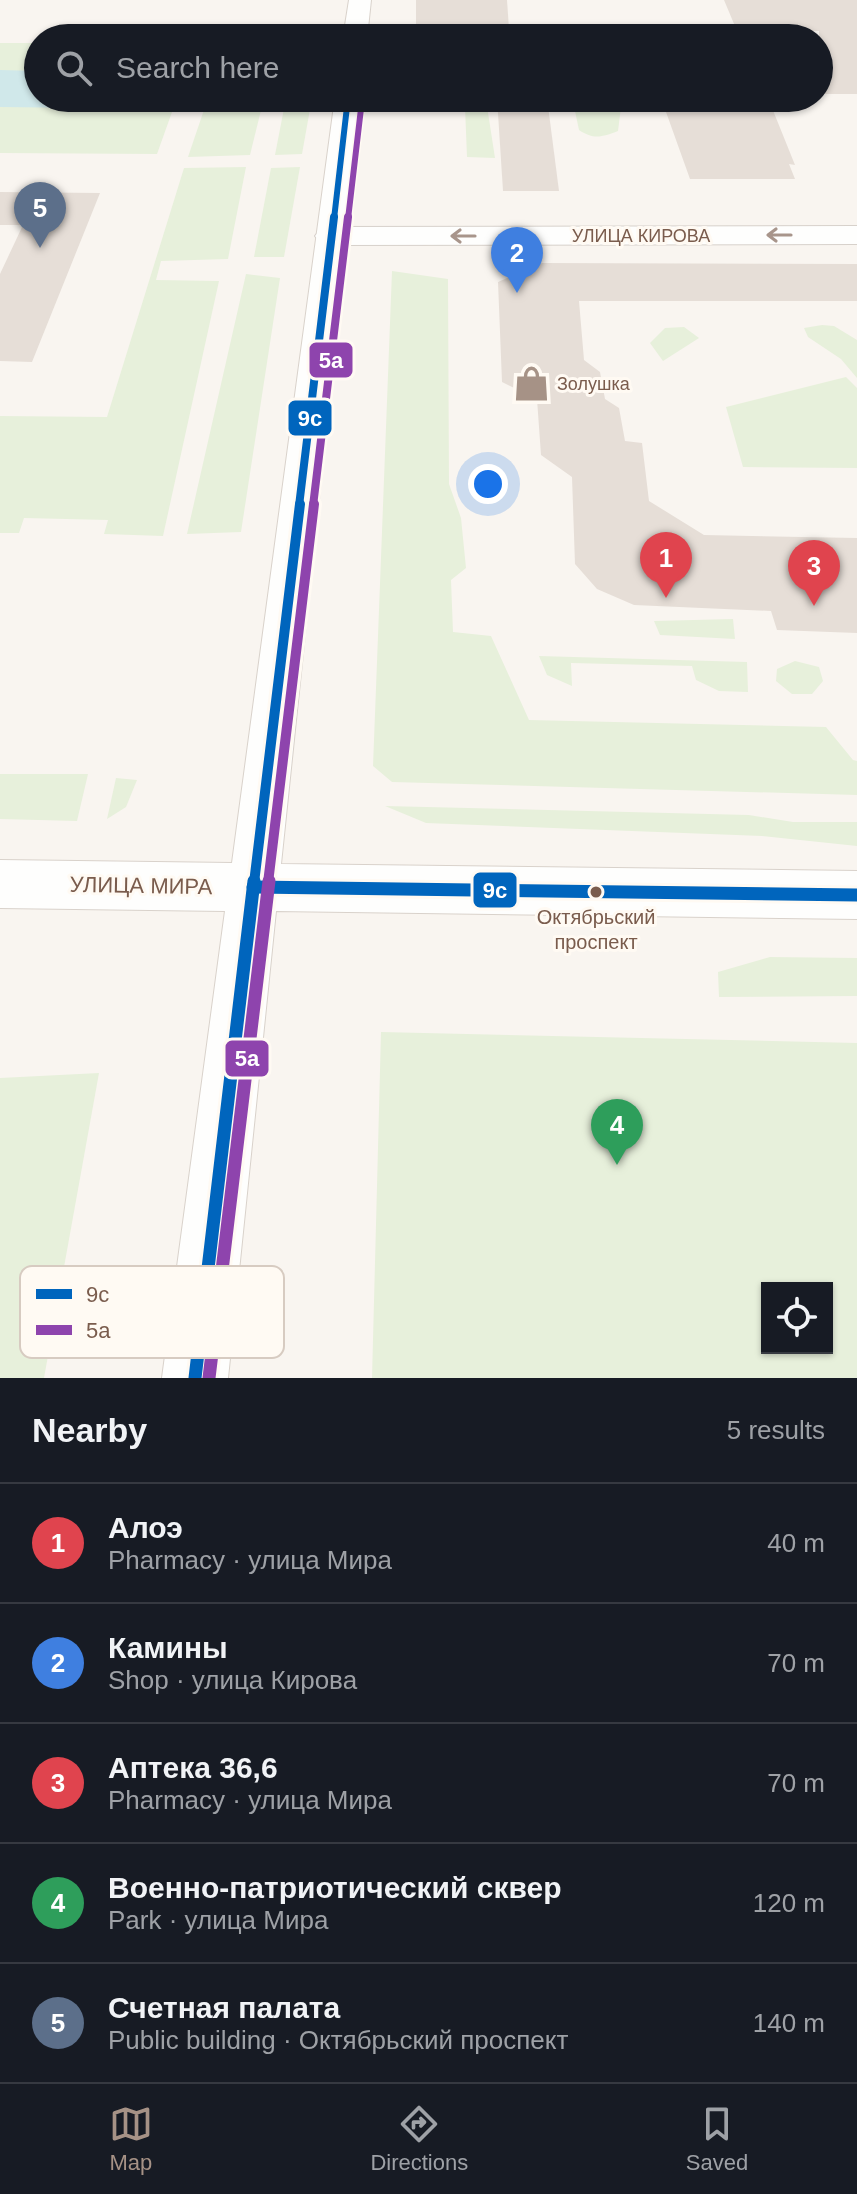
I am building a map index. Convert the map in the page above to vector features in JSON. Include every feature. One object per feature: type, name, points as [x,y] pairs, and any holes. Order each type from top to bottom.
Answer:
[{"type":"main road","points":[[357,24],[360,0]]},
{"type":"main road","points":[[208,1266],[346,112]]},
{"type":"main road","name":"УЛИЦА КИРОВА","points":[[330,236],[857,235]]},
{"type":"main road","name":"УЛИЦА МИРА","points":[[0,884],[857,895]]},
{"type":"main road","points":[[195,1378],[197,1358]]},
{"type":"green space","points":[[0,43],[24,43],[24,112],[172,112],[157,154],[0,153]]},
{"type":"green space","points":[[203,112],[261,112],[250,155],[188,157]]},
{"type":"green space","points":[[283,112],[310,112],[302,154],[275,155]]},
{"type":"green space","points":[[465,112],[488,112],[495,158],[467,157]]},
{"type":"green space","points":[[575,112],[620,112],[618,131],[598,136],[579,130]]},
{"type":"green space","points":[[246,167],[228,259],[161,261],[156,280],[219,281],[163,536],[104,534],[108,520],[24,518],[19,533],[0,533],[0,416],[107,417],[184,168]]},
{"type":"green space","points":[[300,167],[284,257],[254,257],[271,168]]},
{"type":"green space","points":[[392,271],[448,279],[449,484],[461,518],[466,568],[451,580],[453,632],[491,636],[529,720],[826,727],[857,761],[857,795],[392,782],[373,766]]},
{"type":"green space","points":[[246,274],[280,278],[241,532],[187,534]]},
{"type":"green space","points":[[834,326],[857,340],[857,378],[841,359],[808,337],[804,328]]},
{"type":"green space","points":[[684,327],[699,338],[663,361],[650,343],[665,328]]},
{"type":"green space","points":[[846,377],[857,388],[857,468],[743,467],[726,407]]},
{"type":"green space","points":[[733,619],[735,639],[660,635],[654,621]]},
{"type":"green space","points":[[539,656],[747,662],[748,692],[719,691],[696,680],[692,666],[571,663],[572,686],[547,675]]},
{"type":"green space","points":[[795,661],[819,667],[823,681],[812,694],[792,694],[776,681],[777,669]]},
{"type":"green space","points":[[0,774],[88,774],[77,821],[0,819]]},
{"type":"green space","points":[[116,778],[137,780],[126,807],[107,819]]},
{"type":"green space","points":[[385,806],[749,815],[793,822],[857,822],[857,846],[762,836],[426,823]]},
{"type":"green space","points":[[770,957],[857,958],[857,996],[719,997],[718,972]]},
{"type":"green space","points":[[381,1032],[857,1043],[857,1378],[372,1378]]},
{"type":"green space","points":[[99,1073],[64,1266],[20,1266],[20,1358],[48,1358],[44,1378],[0,1378],[0,1078]]},
{"type":"water","points":[[0,70],[24,71],[24,107],[0,107]]},
{"type":"building","points":[[416,0],[507,0],[509,24],[416,24]]},
{"type":"building","points":[[724,0],[857,0],[857,94],[833,94],[833,24],[734,24]]},
{"type":"building","points":[[498,112],[549,112],[559,191],[503,191]]},
{"type":"building","points":[[666,112],[774,112],[795,165],[789,164],[795,179],[690,179]]},
{"type":"building","points":[[0,192],[100,193],[32,362],[0,361],[0,274],[23,225],[0,225]]},
{"type":"building","points":[[542,263],[857,264],[857,301],[579,301],[584,360],[600,372],[605,399],[619,408],[625,441],[642,443],[649,501],[704,535],[857,538],[857,633],[777,630],[771,611],[634,605],[597,589],[575,564],[572,477],[541,455],[537,399],[502,382],[498,282]]},
{"type":"transit line","name":"9с","points":[[208,1266],[346,112]]},
{"type":"transit line","name":"5а","points":[[222,1266],[361,112]]},
{"type":"transit line","name":"9с","points":[[253,887],[857,895]]},
{"type":"transit line","name":"9с","points":[[195,1378],[197,1358]]},
{"type":"transit line","name":"5а","points":[[209,1378],[211,1358]]},
{"type":"place","name":"Счетная палата","points":[[40,248]]},
{"type":"place","name":"Камины","points":[[517,293]]},
{"type":"place","name":"Золушка","points":[[531,384]]},
{"type":"place","name":"Алоэ","points":[[666,598]]},
{"type":"place","name":"Аптека 36,6","points":[[814,606]]},
{"type":"place","name":"Октябрьский проспект","points":[[596,892]]},
{"type":"place","name":"Военно-патриотический сквер","points":[[617,1165]]}]
